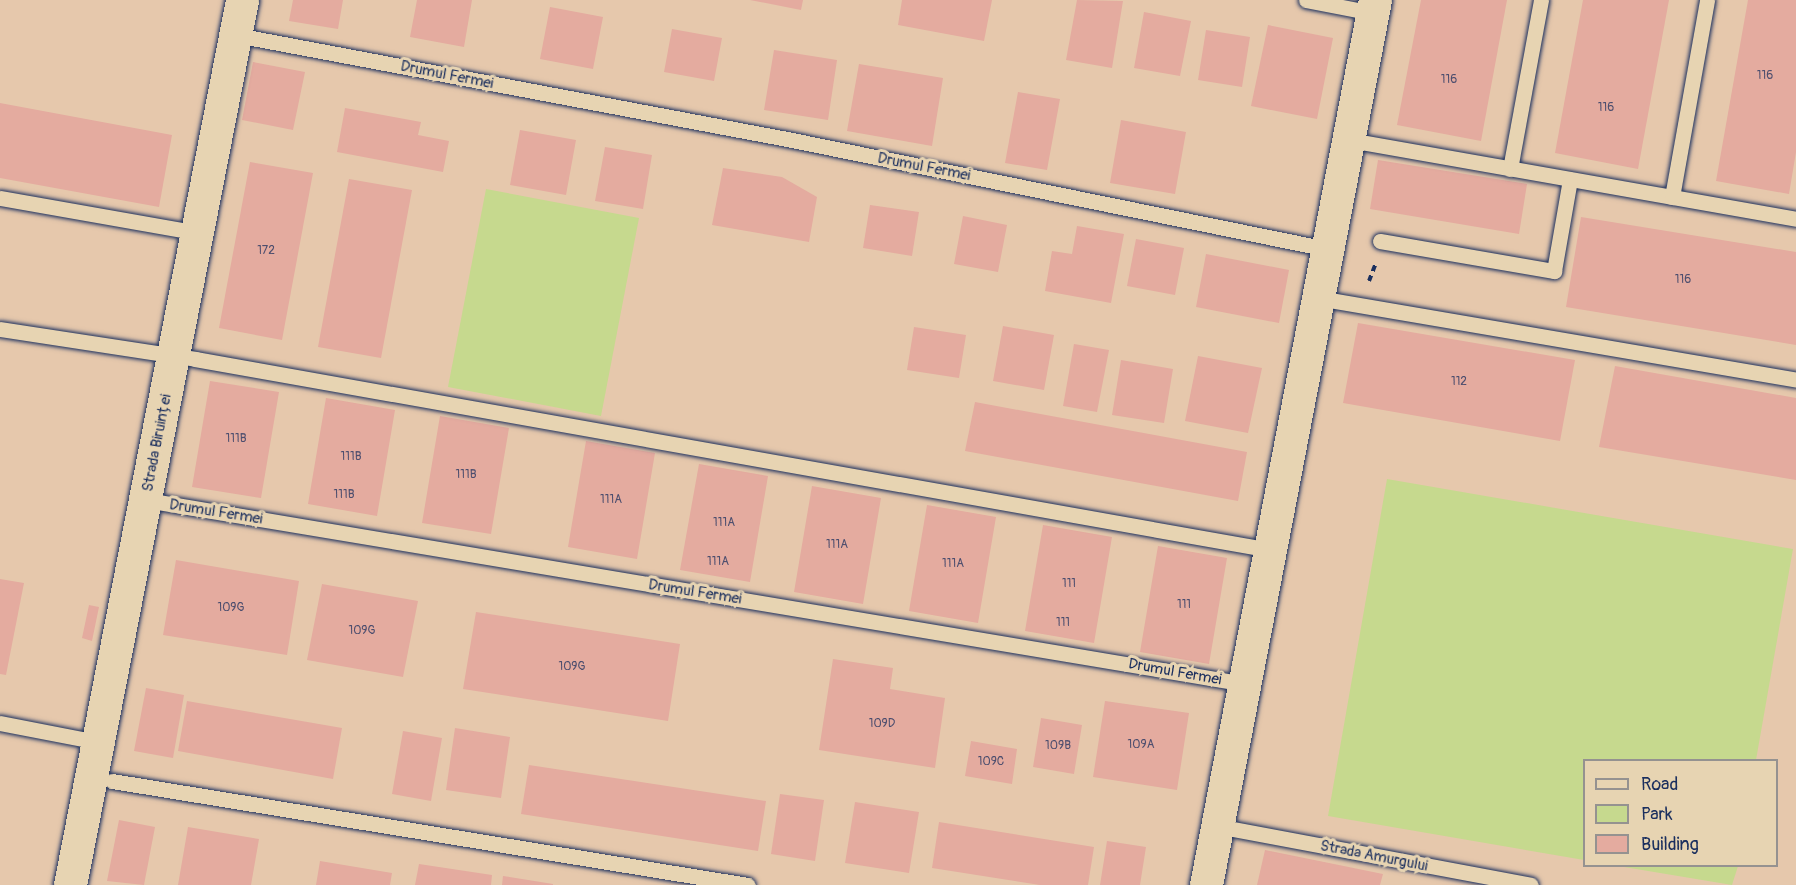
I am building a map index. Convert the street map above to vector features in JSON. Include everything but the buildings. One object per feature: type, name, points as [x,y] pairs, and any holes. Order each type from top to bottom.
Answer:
[{"type":"street","name":"Strada Biruinței","points":[[70,885],[175,356],[242,0]]},
{"type":"street","points":[[1206,885],[1374,6]]},
{"type":"lane","points":[[1306,0],[1374,6]]},
{"type":"lane","points":[[1510,169],[1541,0]]},
{"type":"lane","points":[[1672,197],[1707,0]]},
{"type":"lane","name":"Drumul Fermei","points":[[236,35],[787,140],[1323,274],[1796,380]]},
{"type":"lane","points":[[1349,140],[1796,219]]},
{"type":"lane","points":[[1380,241],[1554,271],[1570,179]]},
{"type":"lane","points":[[0,198],[198,233]]},
{"type":"lane","points":[[0,329],[175,356],[1270,550]]},
{"type":"lane","name":"Drumul Fermei","points":[[146,500],[1245,684]]},
{"type":"lane","points":[[0,723],[98,742]]},
{"type":"lane","points":[[112,781],[748,885]]},
{"type":"lane","name":"Strada Amurgului","points":[[1217,826],[1531,885]]},
{"type":"path","points":[[1323,274],[1372,282],[1380,241]]},
{"type":"green space","points":[[486,189],[639,218],[601,416],[448,387]]},
{"type":"green space","points":[[1387,479],[1793,549],[1756,759],[1583,759],[1583,860],[1328,816]]},
{"type":"green space","points":[[1624,867],[1738,867],[1732,885]]}]
